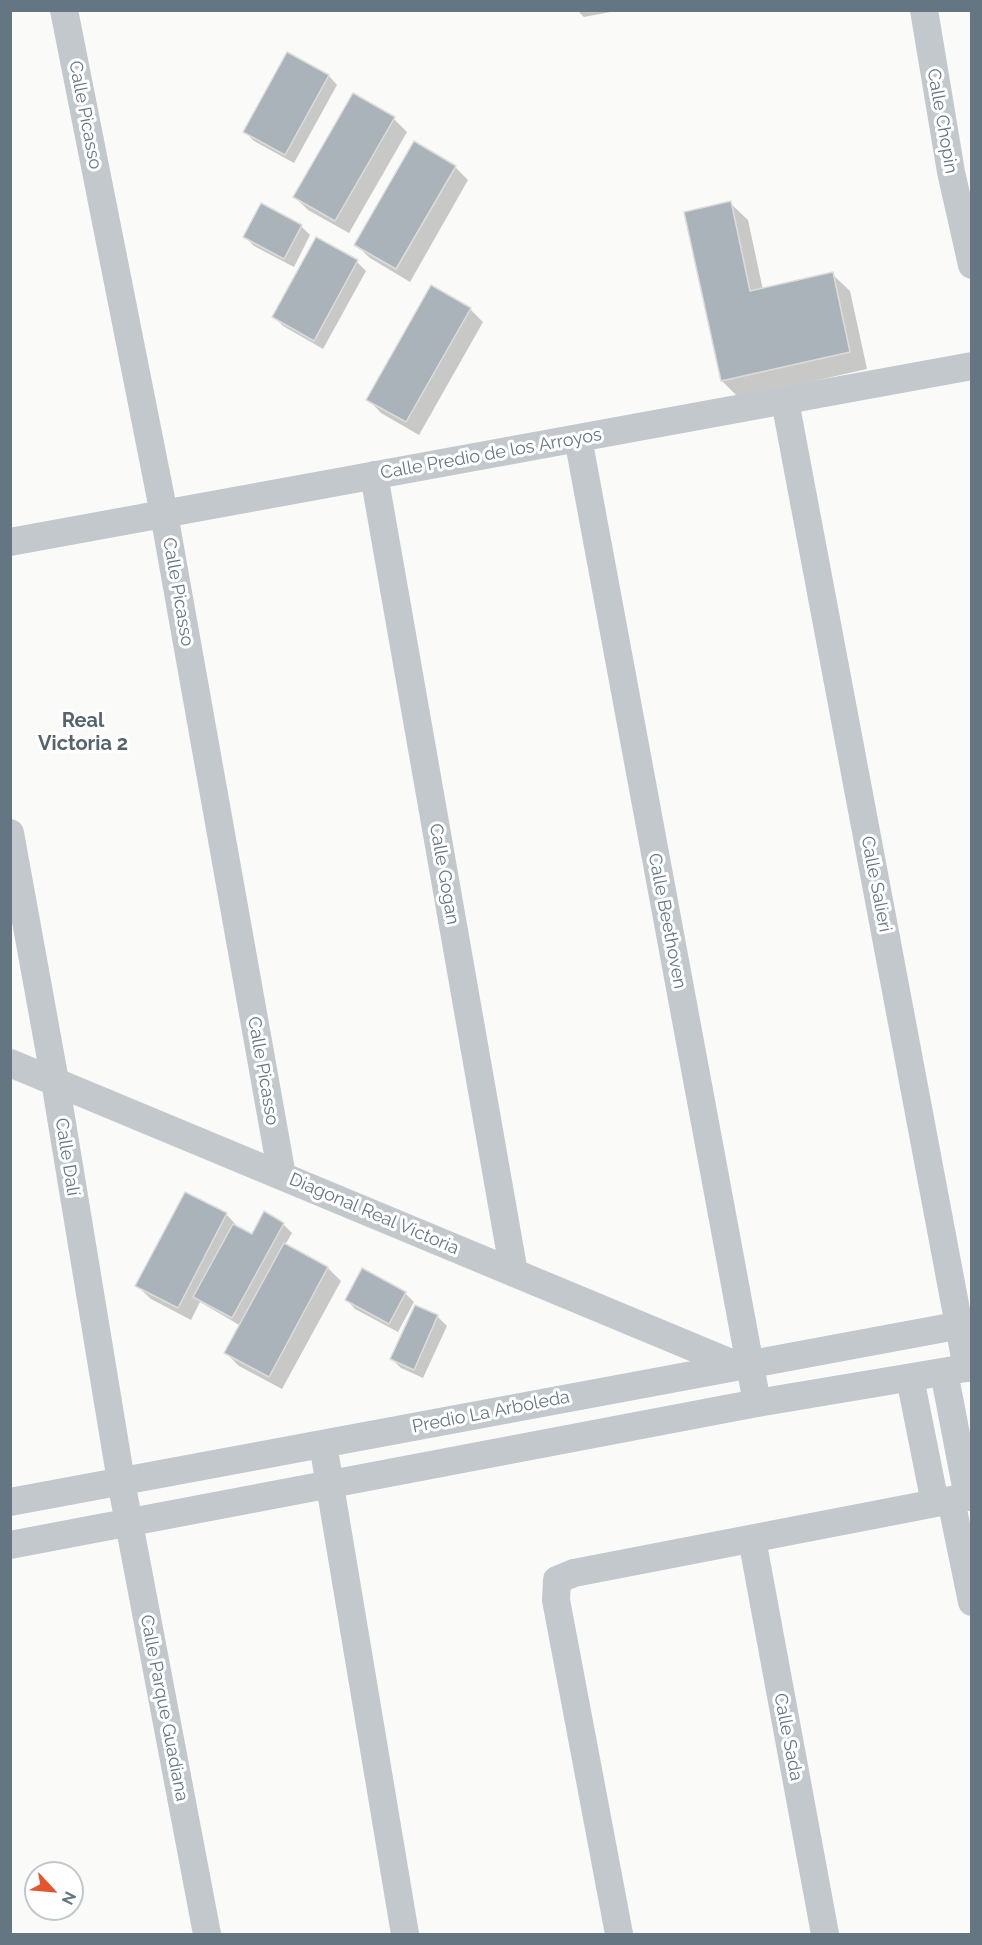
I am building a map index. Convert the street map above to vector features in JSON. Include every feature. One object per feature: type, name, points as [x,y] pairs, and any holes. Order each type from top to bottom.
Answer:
[{"type":"street","name":"Calle Picasso","points":[[64,10],[164,514],[282,1176]]},
{"type":"street","name":"Calle Chopin","points":[[924,10],[961,170],[972,265]]},
{"type":"street","name":"Calle Predio de los Arroyos","points":[[10,542],[972,366]]},
{"type":"street","name":"Calle Salieri","points":[[785,400],[965,1325],[956,1499]]},
{"type":"street","name":"Calle Beethoven","points":[[578,438],[744,1365],[757,1403]]},
{"type":"street","name":"Calle Gogan","points":[[374,475],[514,1272]]},
{"type":"street","name":"Calle Dalí","points":[[10,834],[55,1082],[122,1481]]},
{"type":"street","name":"Diagonal Real Victoria","points":[[10,1063],[744,1365]]},
{"type":"street","name":"Predio La Arboleda","points":[[10,1502],[965,1325]]},
{"type":"street","points":[[10,1545],[757,1403],[961,1369]]},
{"type":"street","points":[[910,1378],[956,1499],[972,1602]]},
{"type":"street","points":[[323,1444],[405,1935]]},
{"type":"street","name":"Calle Parque Guadiana","points":[[122,1481],[207,1935]]},
{"type":"street","points":[[619,1935],[556,1600],[557,1580],[574,1573],[956,1499]]},
{"type":"street","name":"Calle Sada","points":[[752,1539],[825,1935]]},
{"type":"building","points":[[287,52],[329,75],[285,155],[243,132]]},
{"type":"building","points":[[353,93],[395,117],[335,221],[293,197]]},
{"type":"building","points":[[414,141],[456,166],[396,269],[354,245]]},
{"type":"building","points":[[731,201],[750,291],[833,272],[850,352],[721,381],[684,212]]},
{"type":"building","points":[[261,203],[302,225],[284,259],[243,237]]},
{"type":"building","points":[[316,237],[358,260],[314,341],[272,317]]},
{"type":"building","points":[[431,285],[471,308],[406,422],[366,400]]},
{"type":"building","points":[[185,1192],[227,1213],[178,1308],[135,1286]]},
{"type":"building","points":[[264,1211],[284,1223],[232,1318],[193,1297],[233,1224],[252,1234]]},
{"type":"building","points":[[284,1243],[328,1267],[269,1377],[224,1353]]},
{"type":"building","points":[[362,1268],[406,1292],[389,1324],[345,1300]]},
{"type":"building","points":[[415,1305],[438,1315],[414,1370],[390,1359]]},
{"type":"district","name":"Real Victoria 2","points":[[83,732]]}]
